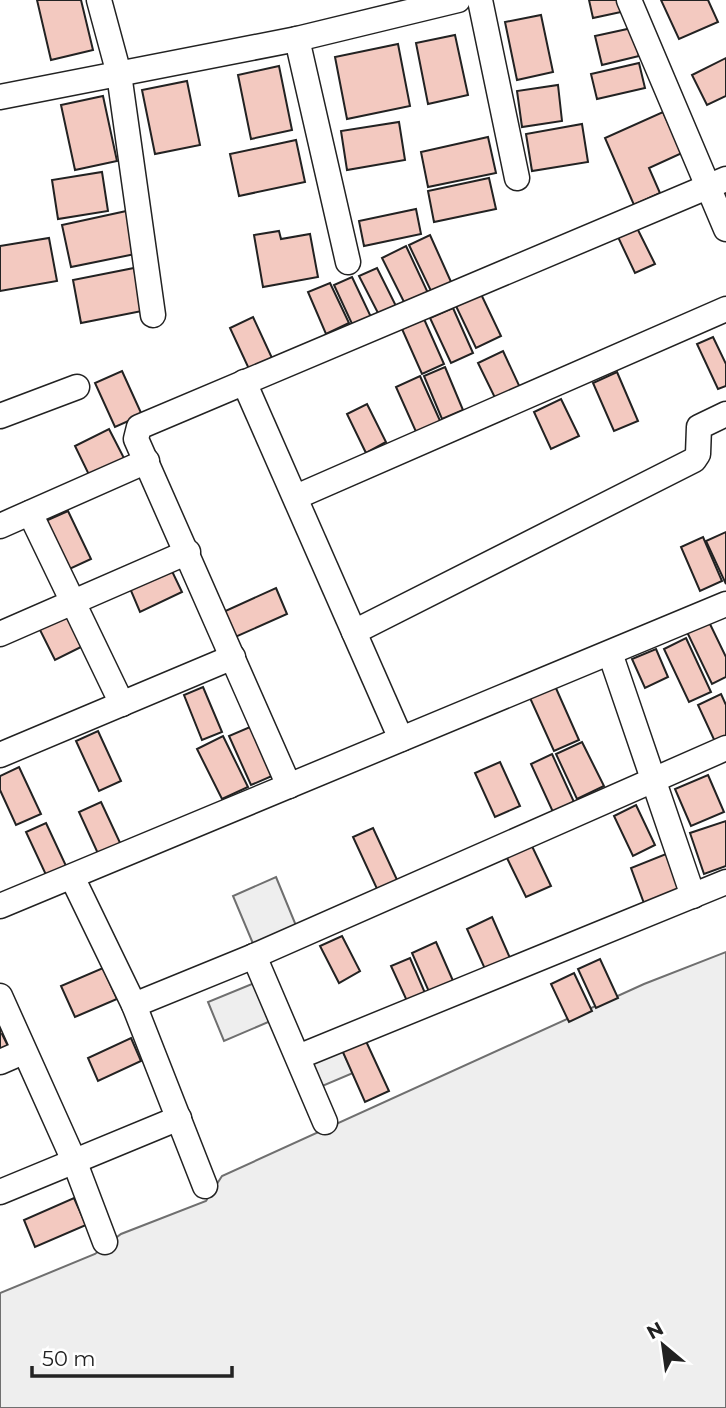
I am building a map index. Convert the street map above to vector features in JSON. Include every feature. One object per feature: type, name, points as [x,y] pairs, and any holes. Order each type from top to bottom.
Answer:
[{"type":"street","points":[[99,0],[119,74],[153,315]]},
{"type":"street","points":[[0,97],[297,39],[458,0]]},
{"type":"street","points":[[480,0],[517,178]]},
{"type":"street","points":[[629,0],[716,183],[726,229]]},
{"type":"street","points":[[297,39],[348,262]]},
{"type":"street","points":[[289,786],[136,439],[139,427],[716,183]]},
{"type":"street","points":[[296,497],[726,309]]},
{"type":"street","points":[[244,383],[401,740]]},
{"type":"street","points":[[0,416],[78,387]]},
{"type":"street","points":[[354,632],[694,460],[698,454],[699,427],[726,414]]},
{"type":"street","points":[[0,526],[147,461]]},
{"type":"street","points":[[30,513],[122,704]]},
{"type":"street","points":[[0,634],[188,552]]},
{"type":"street","points":[[0,906],[726,604]]},
{"type":"street","points":[[610,653],[656,780],[693,896]]},
{"type":"street","points":[[0,755],[233,657]]},
{"type":"street","points":[[134,1005],[254,956],[726,748]]},
{"type":"street","points":[[72,877],[134,1005],[205,1186]]},
{"type":"street","points":[[298,1057],[726,882]]},
{"type":"street","points":[[254,956],[325,1122]]},
{"type":"street","points":[[0,996],[75,1163],[105,1242]]},
{"type":"street","points":[[0,1062],[23,1052]]},
{"type":"street","points":[[0,1192],[179,1118]]},
{"type":"shaded area","points":[[276,877],[297,928],[254,946],[233,896]]},
{"type":"shaded area","points":[[726,952],[726,1408],[0,1408],[0,1293],[95,1254],[121,1234],[206,1201],[222,1176],[644,984]]},
{"type":"shaded area","points":[[257,982],[273,1020],[224,1041],[208,1002]]},
{"type":"shaded area","points":[[342,1050],[353,1073],[320,1087],[310,1063]]},
{"type":"building","points":[[37,0],[81,0],[93,50],[51,60]]},
{"type":"building","points":[[589,0],[618,0],[621,12],[593,18]]},
{"type":"building","points":[[661,0],[708,0],[718,22],[679,39]]},
{"type":"building","points":[[541,15],[553,72],[517,80],[505,22]]},
{"type":"building","points":[[632,28],[639,56],[602,65],[595,36]]},
{"type":"building","points":[[455,35],[468,95],[428,104],[416,43]]},
{"type":"building","points":[[398,44],[410,106],[347,119],[335,57]]},
{"type":"building","points":[[726,58],[726,96],[707,105],[692,75]]},
{"type":"building","points":[[639,63],[645,88],[597,99],[591,74]]},
{"type":"building","points":[[279,66],[292,130],[251,139],[238,75]]},
{"type":"building","points":[[187,81],[200,145],[155,154],[142,90]]},
{"type":"building","points":[[558,85],[562,121],[522,127],[517,91]]},
{"type":"building","points":[[103,96],[117,161],[75,170],[61,105]]},
{"type":"building","points":[[663,112],[682,153],[649,168],[660,193],[634,205],[605,138]]},
{"type":"building","points":[[399,122],[405,160],[347,170],[341,131]]},
{"type":"building","points":[[582,124],[588,162],[532,171],[526,134]]},
{"type":"building","points":[[488,137],[496,173],[428,187],[421,152]]},
{"type":"building","points":[[296,140],[305,182],[239,196],[230,154]]},
{"type":"building","points":[[102,172],[108,211],[58,219],[52,180]]},
{"type":"building","points":[[489,178],[496,209],[434,222],[428,191]]},
{"type":"building","points":[[416,209],[421,234],[364,246],[359,221]]},
{"type":"building","points":[[131,210],[140,253],[71,267],[62,225]]},
{"type":"building","points":[[637,228],[655,264],[635,273],[618,237]]},
{"type":"building","points":[[279,231],[281,239],[310,234],[318,277],[263,287],[254,235]]},
{"type":"building","points":[[430,235],[452,284],[432,293],[409,245]]},
{"type":"building","points":[[49,238],[57,281],[0,291],[0,246]]},
{"type":"building","points":[[406,246],[428,293],[405,304],[382,258]]},
{"type":"building","points":[[134,268],[142,311],[81,323],[73,280]]},
{"type":"building","points":[[377,268],[396,306],[379,315],[359,276]]},
{"type":"building","points":[[352,277],[371,317],[353,326],[334,285]]},
{"type":"building","points":[[330,283],[349,323],[326,334],[308,292]]},
{"type":"building","points":[[480,292],[501,336],[476,348],[455,304]]},
{"type":"building","points":[[453,308],[473,353],[451,363],[430,318]]},
{"type":"building","points":[[253,317],[272,358],[249,369],[230,328]]},
{"type":"building","points":[[424,319],[444,364],[422,374],[402,329]]},
{"type":"building","points":[[713,337],[726,364],[726,386],[718,389],[697,344]]},
{"type":"building","points":[[503,351],[523,394],[499,406],[478,363]]},
{"type":"building","points":[[445,367],[463,410],[442,419],[424,376]]},
{"type":"building","points":[[122,371],[142,415],[115,427],[95,383]]},
{"type":"building","points":[[617,372],[638,421],[614,431],[593,383]]},
{"type":"building","points":[[420,376],[441,423],[417,434],[396,387]]},
{"type":"building","points":[[561,399],[579,436],[551,449],[534,412]]},
{"type":"building","points":[[367,404],[386,442],[366,453],[347,414]]},
{"type":"building","points":[[109,429],[127,464],[92,481],[75,446]]},
{"type":"building","points":[[68,511],[91,559],[63,572],[41,523]]},
{"type":"building","points":[[726,532],[726,584],[706,541]]},
{"type":"building","points":[[703,537],[722,581],[700,591],[681,547]]},
{"type":"building","points":[[170,567],[182,592],[140,612],[129,586]]},
{"type":"building","points":[[276,588],[287,614],[233,638],[221,613]]},
{"type":"building","points":[[66,612],[83,646],[55,660],[38,626]]},
{"type":"building","points":[[709,622],[726,657],[726,677],[712,684],[687,632]]},
{"type":"building","points":[[686,638],[711,692],[689,702],[664,649]]},
{"type":"building","points":[[656,649],[668,677],[645,688],[632,659]]},
{"type":"building","points":[[555,686],[579,740],[554,751],[530,698]]},
{"type":"building","points":[[203,687],[222,732],[202,740],[184,695]]},
{"type":"building","points":[[721,694],[726,705],[726,742],[717,746],[698,705]]},
{"type":"building","points":[[250,727],[272,776],[251,785],[229,736]]},
{"type":"building","points":[[98,731],[121,781],[99,791],[76,741]]},
{"type":"building","points":[[223,736],[248,787],[222,799],[197,749]]},
{"type":"building","points":[[582,742],[604,786],[577,799],[556,754]]},
{"type":"building","points":[[552,754],[574,802],[553,812],[531,764]]},
{"type":"building","points":[[500,762],[520,806],[495,817],[475,773]]},
{"type":"building","points":[[19,767],[41,814],[16,825],[0,790],[0,776]]},
{"type":"building","points":[[708,775],[724,812],[691,826],[675,789]]},
{"type":"building","points":[[101,802],[122,847],[100,858],[79,812]]},
{"type":"building","points":[[636,805],[655,845],[633,856],[614,816]]},
{"type":"building","points":[[726,821],[726,866],[704,874],[690,833]]},
{"type":"building","points":[[46,823],[67,868],[47,877],[26,832]]},
{"type":"building","points":[[373,828],[398,882],[378,891],[353,837]]},
{"type":"building","points":[[530,842],[551,886],[526,897],[505,854]]},
{"type":"building","points":[[666,854],[680,892],[645,906],[631,868]]},
{"type":"building","points":[[492,917],[510,958],[485,969],[467,929]]},
{"type":"building","points":[[342,936],[360,971],[339,983],[320,946]]},
{"type":"building","points":[[436,942],[454,983],[430,994],[412,953]]},
{"type":"building","points":[[410,958],[425,993],[407,1001],[391,966]]},
{"type":"building","points":[[600,959],[618,998],[596,1008],[578,969]]},
{"type":"building","points":[[103,968],[117,999],[75,1017],[61,986]]},
{"type":"building","points":[[574,973],[592,1011],[569,1022],[551,984]]},
{"type":"building","points":[[0,1012],[9,1031],[2,1034],[10,1050],[0,1054]]},
{"type":"building","points":[[131,1038],[141,1061],[98,1081],[88,1058]]},
{"type":"building","points":[[365,1039],[389,1091],[365,1102],[342,1050]]},
{"type":"building","points":[[74,1198],[86,1225],[35,1247],[24,1220]]}]
